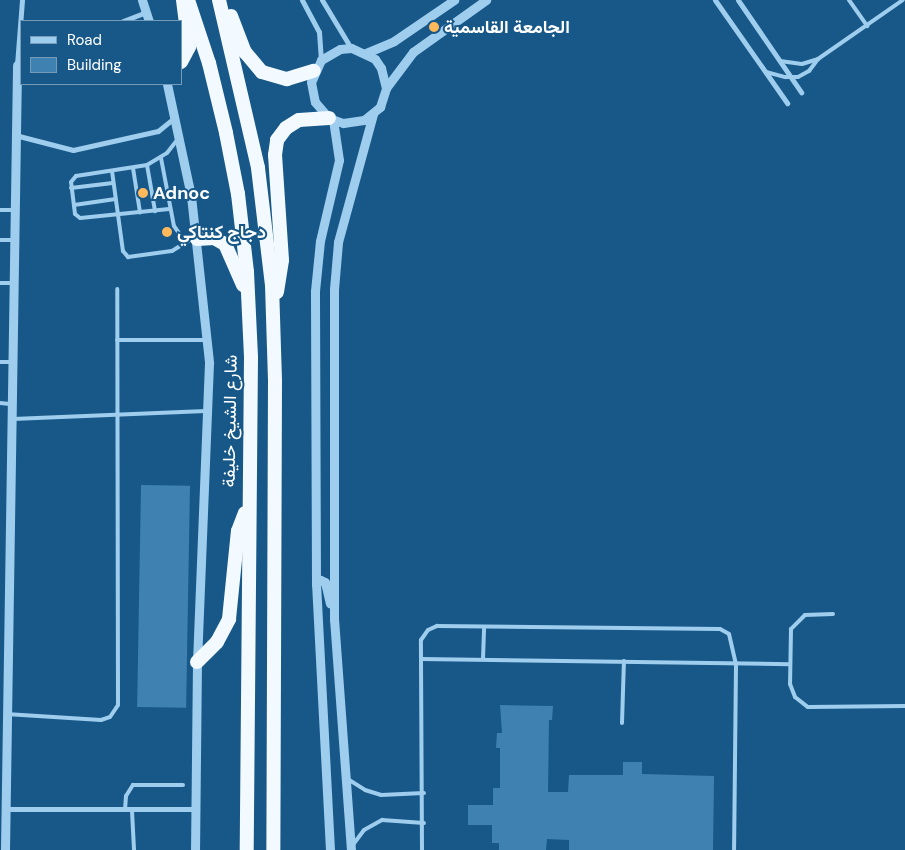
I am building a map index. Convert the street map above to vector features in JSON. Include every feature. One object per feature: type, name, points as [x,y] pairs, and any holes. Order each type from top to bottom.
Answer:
[{"type":"highway","points":[[182,60],[189,46],[183,0]]},
{"type":"highway","name":"شارع الشيخ خليفة","points":[[188,0],[209,63],[226,133],[241,220],[248,299],[251,357],[248,508],[250,649],[247,850]]},
{"type":"highway","points":[[220,0],[232,18],[244,52],[262,72],[288,79],[317,66]]},
{"type":"highway","points":[[220,0],[258,168],[274,310],[273,850]]},
{"type":"highway","points":[[274,310],[282,260],[275,148],[281,134],[292,123],[306,118],[331,119]]},
{"type":"highway","points":[[195,238],[214,238],[225,244],[248,299]]},
{"type":"highway","points":[[196,662],[217,642],[229,619],[238,531],[248,508]]},
{"type":"street","points":[[21,20],[22,0]]},
{"type":"street","points":[[129,20],[147,17],[142,0]]},
{"type":"street","points":[[302,0],[319,32],[317,66],[311,92],[314,102],[331,119],[339,160],[320,241],[315,283],[316,584],[330,850]]},
{"type":"street","points":[[322,0],[351,48]]},
{"type":"street","points":[[366,53],[394,41],[454,0]]},
{"type":"street","points":[[331,119],[354,123],[373,114],[380,107],[386,88],[413,52],[486,0]]},
{"type":"street","points":[[715,0],[787,104]]},
{"type":"street","points":[[738,0],[801,92]]},
{"type":"street","points":[[5,850],[3,735],[6,714],[3,677],[4,557],[11,404],[15,135],[20,43]]},
{"type":"street","points":[[317,66],[340,49],[351,48],[366,53],[381,68],[386,88]]},
{"type":"street","points":[[167,85],[180,135],[208,340],[208,411],[196,662],[195,850]]},
{"type":"street","points":[[351,849],[334,620],[335,273],[338,242],[373,114]]},
{"type":"street","points":[[15,135],[73,150],[151,133],[164,128],[175,116]]},
{"type":"street","points":[[316,584],[320,580],[326,584],[334,620]]},
{"type":"street","points":[[4,814],[196,809]]},
{"type":"lane","points":[[849,0],[867,26]]},
{"type":"lane","points":[[780,61],[802,64],[818,59],[903,0]]},
{"type":"lane","points":[[765,71],[792,78],[809,71],[818,59]]},
{"type":"lane","points":[[169,209],[80,218],[75,214],[71,188],[72,179],[76,176],[147,165],[161,158],[180,135]]},
{"type":"lane","points":[[161,158],[169,209],[178,233],[195,238]]},
{"type":"lane","points":[[147,165],[155,211]]},
{"type":"lane","points":[[133,168],[140,212]]},
{"type":"lane","points":[[112,171],[123,251],[131,258],[172,251],[195,238]]},
{"type":"lane","points":[[71,188],[113,183]]},
{"type":"lane","points":[[74,205],[116,199]]},
{"type":"lane","points":[[0,210],[15,210]]},
{"type":"lane","points":[[0,240],[14,240]]},
{"type":"lane","points":[[0,283],[13,282]]},
{"type":"lane","points":[[6,714],[101,720],[110,716],[118,705],[117,289]]},
{"type":"lane","points":[[117,340],[208,340]]},
{"type":"lane","points":[[0,362],[12,362]]},
{"type":"lane","points":[[0,403],[11,404]]},
{"type":"lane","points":[[10,419],[208,411]]},
{"type":"lane","points":[[833,614],[810,614],[796,620],[791,629],[790,664],[792,692],[808,707],[905,706]]},
{"type":"lane","points":[[422,850],[424,793],[421,640],[432,627],[484,627],[720,629],[732,638],[736,665],[734,850]]},
{"type":"lane","points":[[483,659],[484,627]]},
{"type":"lane","points":[[421,659],[624,661],[736,665],[790,664]]},
{"type":"lane","points":[[622,723],[624,661]]},
{"type":"lane","points":[[345,776],[364,790],[382,795],[424,793]]},
{"type":"lane","points":[[125,810],[126,796],[133,785],[183,785]]},
{"type":"lane","points":[[132,811],[134,850]]},
{"type":"lane","points":[[351,849],[364,830],[382,820],[424,823]]},
{"type":"building","points":[[141,485],[190,486],[186,708],[137,707]]},
{"type":"building","points":[[500,705],[553,706],[552,720],[549,720],[548,792],[568,792],[569,775],[623,775],[623,762],[642,762],[642,774],[714,776],[713,850],[569,850],[569,840],[547,839],[546,850],[499,850],[499,843],[492,843],[492,825],[468,825],[468,805],[493,805],[493,788],[500,788],[500,748],[496,748],[497,733],[502,733]]},
{"type":"place","name":"الجامعة القاسمية","points":[[434,27]]},
{"type":"place","name":"Adnoc","points":[[143,193]]},
{"type":"place","name":"دجاج كنتاكي","points":[[167,232]]}]
